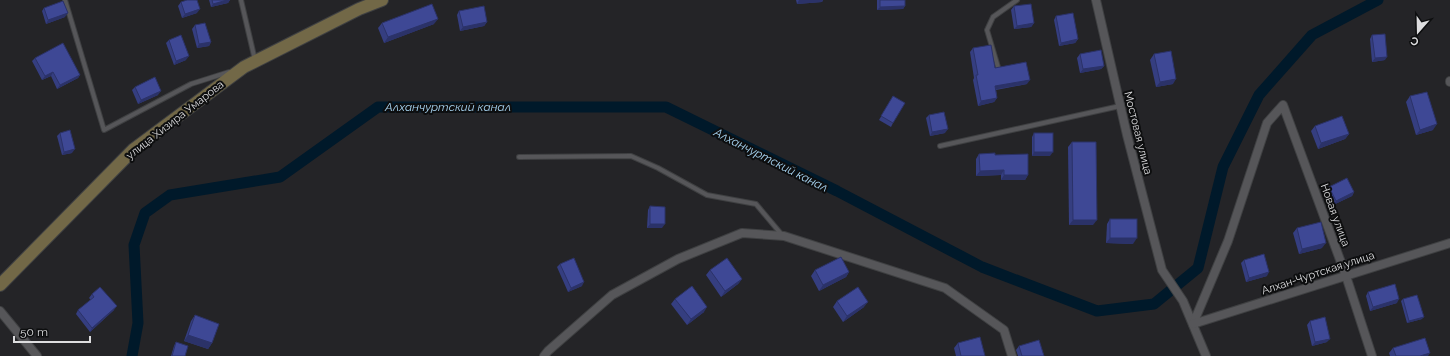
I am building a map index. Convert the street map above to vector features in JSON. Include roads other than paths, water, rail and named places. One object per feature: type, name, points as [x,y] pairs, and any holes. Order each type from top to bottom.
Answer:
[{"type":"main road","name":"улица Хизира Умарова","points":[[0,285],[134,149],[244,68],[359,9],[382,0]]},
{"type":"street","name":"Мостовая улица","points":[[1096,0],[1120,106],[1162,270],[1183,301],[1206,356]]},
{"type":"street","name":"Новая улица","points":[[1193,324],[1228,241],[1267,123],[1283,105],[1346,276],[1372,356]]},
{"type":"street","points":[[544,356],[612,295],[678,259],[742,233],[784,236],[945,288],[1004,330],[1012,356]]},
{"type":"street","name":"Алхан-Чуртская улица","points":[[1193,324],[1450,243]]},
{"type":"street","points":[[0,311],[37,356]]},
{"type":"lane","points":[[65,0],[104,130],[191,84],[244,68]]},
{"type":"lane","points":[[241,0],[255,62]]},
{"type":"lane","points":[[998,67],[987,30],[993,17],[1017,0]]},
{"type":"lane","points":[[940,146],[1120,106]]},
{"type":"lane","points":[[519,157],[631,156],[658,168],[707,194],[756,204],[784,236]]},
{"type":"waterway","name":"Алханчуртский канал","points":[[132,356],[138,323],[134,245],[145,213],[170,195],[280,177],[378,107],[666,107],[837,191],[982,267],[1097,311],[1154,304],[1198,268],[1223,167],[1259,95],[1312,35],[1378,0]]}]
